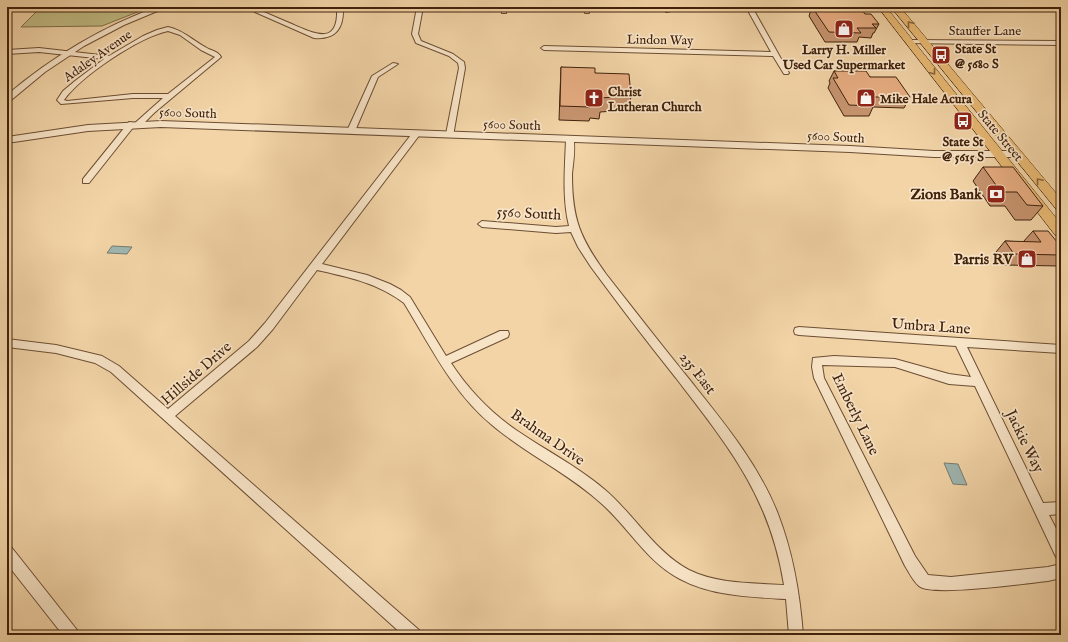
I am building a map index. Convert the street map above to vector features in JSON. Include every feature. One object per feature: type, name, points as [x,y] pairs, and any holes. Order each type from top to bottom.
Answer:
[{"type":"main road","name":"State Street","points":[[882,7],[1061,233]]},
{"type":"main road","name":"State Street","points":[[895,7],[1017,154],[1056,195],[1061,207]]},
{"type":"street","points":[[7,99],[27,82],[69,52],[115,26],[164,7]]},
{"type":"street","points":[[253,7],[257,11],[314,36],[330,35],[336,31],[340,7]]},
{"type":"street","points":[[420,7],[415,34],[418,42],[450,54],[461,62],[462,68],[450,134]]},
{"type":"street","points":[[749,7],[786,73]]},
{"type":"street","name":"Adaley Avenue","points":[[165,29],[175,31],[218,57],[170,96],[133,96],[74,103],[63,103],[60,100],[62,96],[74,85],[111,58],[140,39],[165,29]]},
{"type":"street","name":"Stauffer Lane","points":[[909,42],[1061,43]]},
{"type":"street","name":"Lindon Way","points":[[544,48],[775,54]]},
{"type":"street","points":[[7,52],[39,50],[69,52],[111,58]]},
{"type":"street","points":[[352,131],[371,82],[375,76],[395,64]]},
{"type":"street","points":[[86,181],[135,124],[170,96]]},
{"type":"street","name":"5600 South","points":[[7,140],[88,128],[135,124],[570,138],[999,155],[1017,154]]},
{"type":"street","name":"Hillside Drive","points":[[414,635],[230,470],[167,416],[253,344],[316,266],[417,133]]},
{"type":"street","name":"235 East","points":[[570,138],[568,196],[569,209],[574,229],[589,257],[713,416],[754,478],[768,507],[788,563],[796,635]]},
{"type":"street","name":"5560 South","points":[[482,224],[556,230],[574,229]]},
{"type":"street","name":"Brahma Drive","points":[[316,266],[384,284],[398,291],[407,300],[462,388],[480,408],[504,427],[595,489],[614,506],[662,560],[685,575],[704,583],[792,593]]},
{"type":"street","name":"Umbra Lane","points":[[799,331],[1061,350]]},
{"type":"street","points":[[445,361],[504,334]]},
{"type":"street","points":[[7,343],[56,349],[98,359],[116,369],[167,416]]},
{"type":"street","name":"Jackie Way","points":[[960,343],[1061,552]]},
{"type":"street","name":"Emberly Lane","points":[[978,382],[949,379],[895,363],[834,360],[817,361],[816,367],[819,378],[910,561],[924,582],[951,584],[1048,574],[1061,570]]},
{"type":"street","points":[[1039,509],[1061,508]]},
{"type":"street","points":[[7,553],[72,635]]},
{"type":"shaded area","points":[[41,7],[150,7],[102,26],[21,27]]},
{"type":"water","points":[[112,246],[132,247],[127,254],[107,253]]},
{"type":"water","points":[[944,463],[958,464],[967,485],[953,484]]},
{"type":"building","points":[[812,7],[851,7],[853,9],[862,10],[865,14],[871,14],[879,24],[872,24],[876,28],[857,28],[861,33],[829,32]]},
{"type":"building","points":[[561,67],[595,68],[595,73],[629,74],[631,96],[600,98],[601,104],[590,104],[590,107],[560,106]]},
{"type":"building","points":[[834,71],[866,71],[870,77],[896,77],[910,97],[868,97],[874,106],[849,105],[833,78],[838,78]]},
{"type":"building","points":[[983,167],[1013,167],[1043,206],[1027,205],[1017,192],[1001,192]]},
{"type":"building","points":[[1033,231],[1048,231],[1058,243],[1061,244],[1061,255],[1014,254],[1005,241],[1041,242]]},
{"type":"place","name":"Larry H. Miller Used Car Supermarket","points":[[844,29]]},
{"type":"place","name":"State St @ 5680 S","points":[[941,55]]},
{"type":"place","name":"Christ Lutheran Church","points":[[594,98]]},
{"type":"place","name":"Mike Hale Acura","points":[[866,98]]},
{"type":"place","name":"State St @ 5615 S","points":[[963,121]]},
{"type":"place","name":"Zions Bank","points":[[996,194]]},
{"type":"place","name":"Parris RV","points":[[1027,259]]}]
